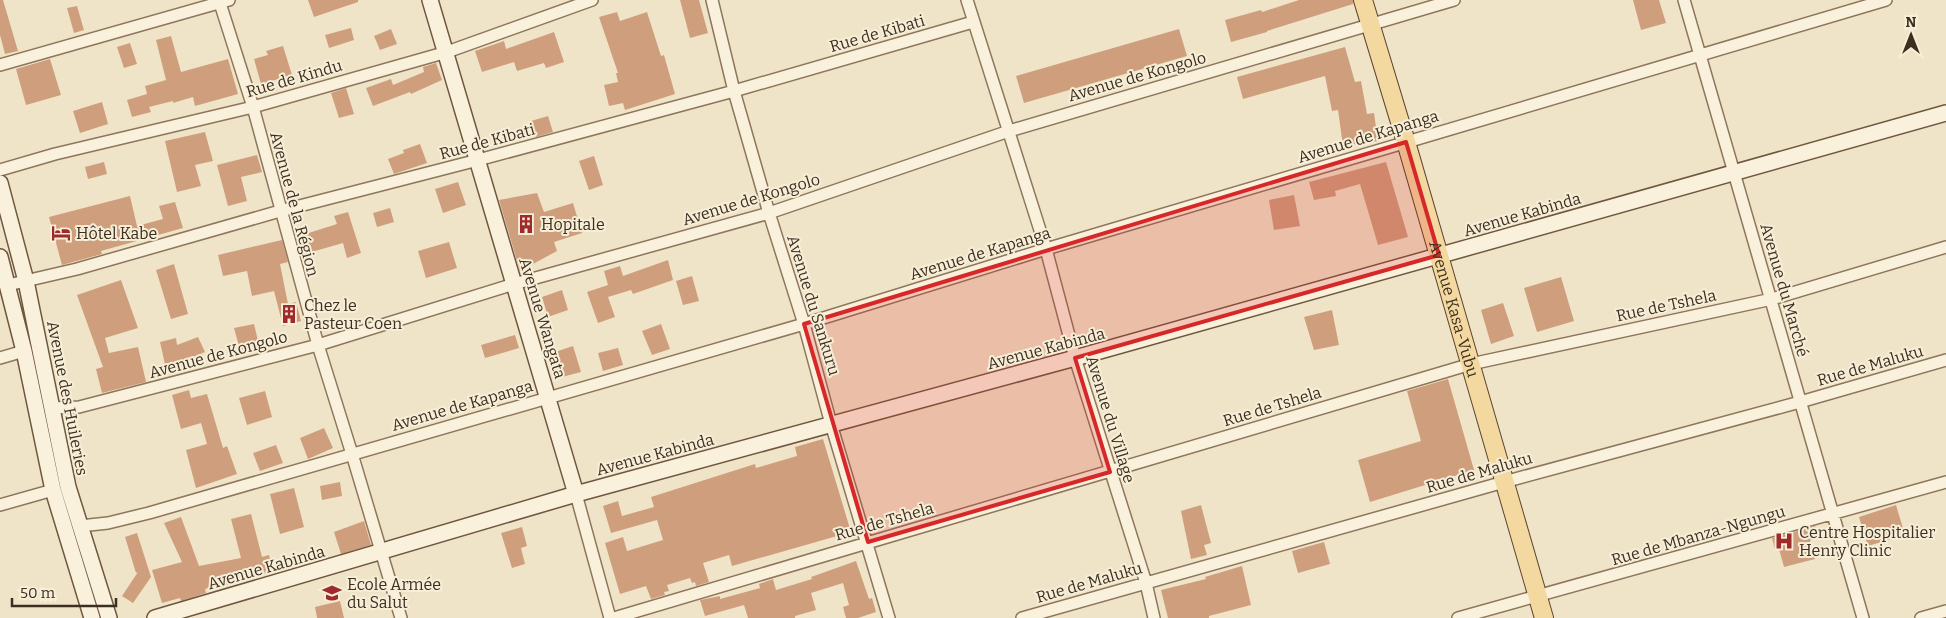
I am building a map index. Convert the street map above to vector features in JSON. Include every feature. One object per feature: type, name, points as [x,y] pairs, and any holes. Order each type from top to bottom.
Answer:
[{"type":"main road","name":"Avenue Kasa-Vubu","points":[[1363,0],[1544,618]]},
{"type":"street","name":"Avenue Wangata","points":[[430,0],[447,52],[612,618]]},
{"type":"street","name":"Rue de Kindu","points":[[0,170],[55,154],[253,107],[447,52],[592,0]]},
{"type":"street","name":"Avenue du Sankuru","points":[[712,0],[734,90],[769,213],[804,324],[831,424],[868,542],[889,618]]},
{"type":"street","name":"Avenue du Village","points":[[967,0],[1046,250],[1110,472],[1146,583],[1154,618]]},
{"type":"street","name":"Avenue de Kongolo","points":[[51,408],[79,407],[318,345],[514,284],[769,213],[1009,131],[1454,0]]},
{"type":"street","name":"Avenue du Marché","points":[[1684,0],[1863,618]]},
{"type":"street","name":"Avenue de Kapanga","points":[[80,526],[108,523],[149,513],[804,324],[1406,142],[1886,0]]},
{"type":"street","points":[[0,65],[223,1]]},
{"type":"street","name":"Avenue de la Région","points":[[223,1],[318,345],[401,618]]},
{"type":"street","name":"Rue de Kibati","points":[[8,285],[77,269],[280,211],[478,160],[973,22]]},
{"type":"street","name":"Avenue Kabinda","points":[[155,618],[576,494],[1076,358],[1946,113]]},
{"type":"street","name":"Avenue des Huileries","points":[[0,183],[26,281],[68,487],[109,618]]},
{"type":"street","name":"Rue de Tshela","points":[[612,618],[1471,364],[1772,299],[1946,247]]},
{"type":"street","name":"Avenue des Huileries","points":[[0,257],[24,351],[52,490],[92,618]]},
{"type":"street","points":[[0,358],[24,351]]},
{"type":"street","name":"Rue de Maluku","points":[[1022,618],[1946,360]]},
{"type":"street","name":"Rue de Mbanza-Ngungu","points":[[1458,618],[1946,482]]},
{"type":"street","points":[[0,504],[52,490]]},
{"type":"street","points":[[1921,618],[1946,611]]},
{"type":"highlighted area","points":[[1406,142],[1439,255],[1075,358],[1110,472],[868,542],[804,324]]},
{"type":"building","points":[[0,0],[3,0],[18,51],[5,54],[0,35]]},
{"type":"building","points":[[308,0],[358,0],[358,2],[314,17]]},
{"type":"building","points":[[680,0],[699,0],[708,33],[690,38]]},
{"type":"building","points":[[1299,0],[1353,0],[1353,4],[1231,42],[1225,20],[1261,10],[1262,12]]},
{"type":"building","points":[[1633,0],[1659,0],[1666,23],[1641,30]]},
{"type":"building","points":[[77,6],[84,30],[74,33],[67,8]]},
{"type":"building","points":[[617,12],[620,21],[647,12],[661,56],[664,55],[675,94],[625,110],[623,103],[609,106],[604,85],[618,82],[616,73],[618,73],[599,17]]},
{"type":"building","points":[[351,28],[354,40],[329,48],[325,35]]},
{"type":"building","points":[[391,29],[397,44],[380,50],[374,36]]},
{"type":"building","points":[[1179,29],[1187,56],[1024,103],[1016,76]]},
{"type":"building","points":[[554,32],[564,62],[546,68],[544,63],[517,71],[514,62],[482,72],[475,51],[504,41],[506,49]]},
{"type":"building","points":[[171,36],[181,72],[228,59],[238,94],[195,106],[193,97],[173,103],[173,101],[149,107],[151,112],[132,117],[127,100],[147,94],[145,86],[166,80],[156,40]]},
{"type":"building","points":[[130,43],[137,64],[124,68],[117,47]]},
{"type":"building","points":[[283,46],[292,75],[261,84],[254,59],[268,55],[266,51]]},
{"type":"building","points":[[1345,47],[1355,82],[1361,81],[1367,114],[1374,113],[1378,141],[1343,146],[1338,110],[1332,111],[1325,76],[1243,99],[1237,77]]},
{"type":"building","points":[[50,59],[61,95],[26,105],[16,69]]},
{"type":"building","points":[[436,63],[442,80],[411,94],[410,92],[373,106],[366,88],[391,79],[393,85],[424,72],[423,67]]},
{"type":"building","points":[[346,88],[354,114],[339,118],[331,93]]},
{"type":"building","points":[[102,102],[108,124],[80,133],[73,111]]},
{"type":"building","points":[[548,116],[553,132],[536,137],[531,121]]},
{"type":"building","points":[[205,132],[213,161],[195,165],[201,186],[177,192],[165,141]]},
{"type":"building","points":[[420,144],[427,163],[394,174],[388,159],[404,153],[403,150]]},
{"type":"building","points":[[257,155],[262,172],[241,177],[247,201],[228,206],[217,165]]},
{"type":"building","points":[[594,156],[603,185],[589,190],[579,161]]},
{"type":"building","points":[[104,162],[107,174],[88,179],[85,167]]},
{"type":"building","points":[[1386,162],[1408,237],[1378,245],[1360,184],[1335,191],[1336,196],[1314,200],[1309,182]]},
{"type":"building","points":[[458,182],[466,205],[443,213],[435,189]]},
{"type":"building","name":"Hopitale","points":[[537,193],[544,212],[573,203],[582,233],[554,242],[557,251],[520,271],[499,200]]},
{"type":"building","points":[[1294,195],[1300,226],[1274,230],[1269,200]]},
{"type":"building","points":[[130,196],[137,226],[163,219],[159,206],[175,202],[183,228],[101,251],[102,254],[62,265],[49,217]]},
{"type":"building","points":[[390,208],[394,222],[377,227],[373,213]]},
{"type":"building","points":[[348,212],[361,253],[347,258],[343,243],[301,255],[296,237],[337,224],[334,216]]},
{"type":"building","points":[[282,240],[288,262],[280,264],[288,304],[296,302],[301,321],[283,326],[274,291],[252,296],[247,271],[223,276],[218,255]]},
{"type":"building","points":[[449,242],[457,268],[426,278],[418,251]]},
{"type":"building","points":[[668,260],[673,280],[633,294],[631,290],[608,297],[615,317],[598,323],[587,292],[608,285],[604,271],[620,266],[623,276]]},
{"type":"building","points":[[174,264],[188,314],[171,319],[156,270]]},
{"type":"building","points":[[692,276],[699,301],[683,305],[676,281]]},
{"type":"building","points":[[1561,277],[1574,321],[1537,332],[1524,288]]},
{"type":"building","points":[[121,280],[138,328],[105,338],[109,353],[138,347],[146,382],[102,393],[96,369],[103,367],[77,295]]},
{"type":"building","points":[[562,290],[568,310],[548,317],[542,297]]},
{"type":"building","points":[[1503,303],[1514,336],[1491,344],[1481,310]]},
{"type":"building","points":[[1332,310],[1339,345],[1314,350],[1304,317]]},
{"type":"building","points":[[254,324],[259,345],[240,350],[234,328]]},
{"type":"building","points":[[661,324],[670,349],[652,355],[642,331]]},
{"type":"building","points":[[515,335],[519,348],[485,358],[481,345]]},
{"type":"building","points":[[198,337],[205,352],[181,362],[182,366],[166,369],[160,342],[176,338],[177,345]]},
{"type":"building","points":[[573,346],[581,372],[562,377],[555,352]]},
{"type":"building","points":[[618,348],[623,365],[603,371],[598,353]]},
{"type":"building","points":[[1448,379],[1474,470],[1370,502],[1358,460],[1421,441],[1407,391]]},
{"type":"building","points":[[189,390],[191,398],[207,394],[223,448],[227,446],[237,474],[196,488],[186,450],[207,444],[201,423],[181,429],[172,395]]},
{"type":"building","points":[[265,391],[272,417],[247,425],[239,398]]},
{"type":"building","points":[[324,428],[333,448],[308,459],[300,438]]},
{"type":"building","points":[[823,439],[851,532],[732,566],[729,555],[703,563],[709,582],[696,586],[695,582],[692,583],[690,578],[667,585],[669,591],[664,592],[665,595],[651,599],[646,586],[620,594],[605,543],[623,537],[627,551],[663,540],[657,520],[611,533],[603,506],[618,501],[622,516],[654,507],[651,497],[755,464],[756,468],[797,456],[795,447]]},
{"type":"building","points":[[276,445],[283,463],[260,471],[253,453]]},
{"type":"building","points":[[340,482],[342,496],[322,500],[320,486]]},
{"type":"building","points":[[294,488],[304,527],[280,534],[270,494]]},
{"type":"building","points":[[1201,505],[1211,543],[1204,545],[1207,555],[1191,559],[1181,511]]},
{"type":"building","points":[[1896,505],[1905,535],[1868,546],[1859,517]]},
{"type":"building","points":[[251,514],[262,557],[269,555],[273,571],[243,581],[205,589],[206,593],[181,601],[180,598],[162,603],[152,570],[182,562],[164,523],[181,517],[199,566],[241,558],[231,519]]},
{"type":"building","points":[[364,521],[371,545],[341,554],[334,532]]},
{"type":"building","points":[[1815,526],[1818,538],[1810,540],[1815,559],[1784,567],[1779,549],[1775,550],[1772,538]]},
{"type":"building","points":[[522,527],[527,546],[521,548],[525,564],[512,568],[501,533]]},
{"type":"building","points":[[137,533],[151,577],[133,603],[122,596],[138,572],[136,573],[125,537]]},
{"type":"building","points":[[1324,542],[1330,564],[1298,573],[1292,551]]},
{"type":"building","points":[[856,561],[869,599],[872,598],[876,612],[858,618],[846,618],[843,607],[849,605],[843,583],[811,593],[816,610],[795,616],[795,618],[748,618],[744,605],[705,616],[700,600],[720,596],[720,599],[760,588],[759,584],[773,579],[776,590],[812,579],[811,577]]},
{"type":"building","points":[[1242,566],[1251,605],[1209,616],[1209,618],[1168,618],[1161,590],[1206,579],[1205,577]]},
{"type":"building","points":[[340,601],[344,618],[317,618],[315,607]]},
{"type":"place","name":"Hopitale","points":[[526,224]]},
{"type":"place","name":"Hôtel Kabe","points":[[61,233]]},
{"type":"place","name":"Chez le Pasteur Coen","points":[[289,314]]},
{"type":"place","name":"Centre Hospitalier Henry Clinic","points":[[1784,541]]},
{"type":"place","name":"Ecole Armée du Salut","points":[[332,593]]}]
